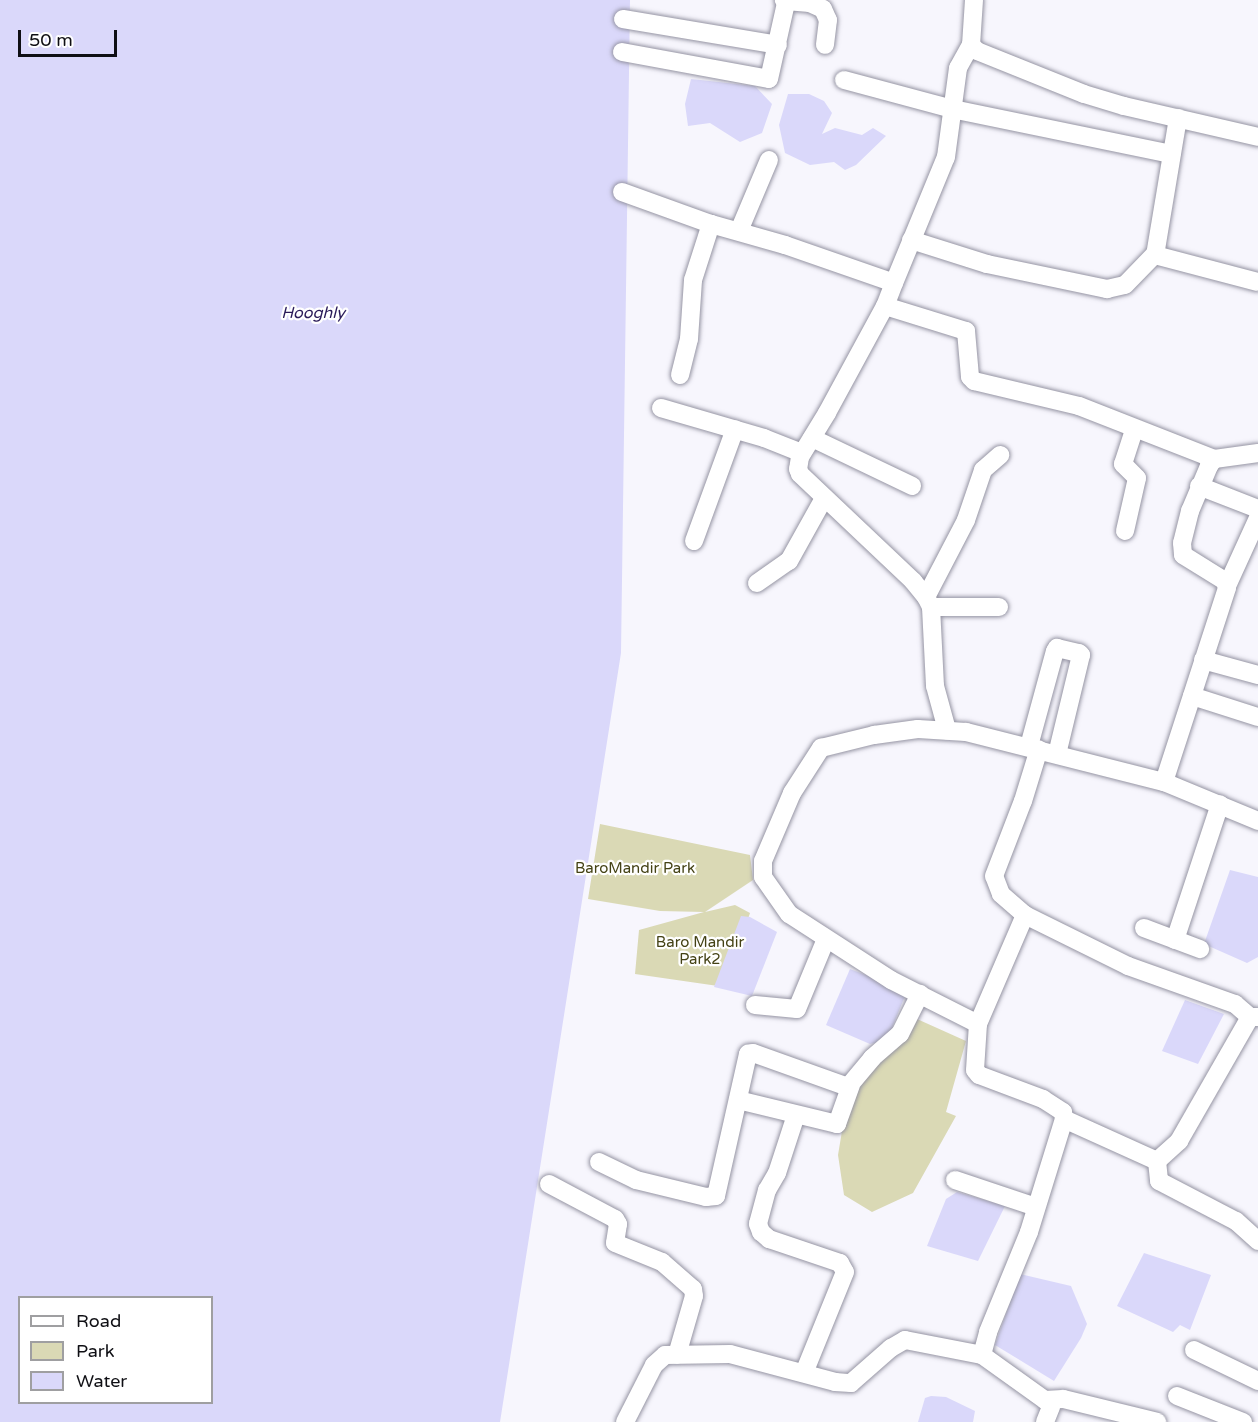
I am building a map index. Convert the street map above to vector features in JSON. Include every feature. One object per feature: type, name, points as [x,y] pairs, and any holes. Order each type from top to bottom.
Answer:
[{"type":"street","points":[[928,602],[913,581],[800,474],[798,463],[885,306],[946,157],[958,68],[971,45],[974,0]]},
{"type":"street","points":[[622,52],[768,79],[772,76],[785,1],[810,3],[823,9],[828,20],[825,45]]},
{"type":"street","points":[[623,18],[778,45]]},
{"type":"street","points":[[971,45],[977,51],[1083,94],[1258,138]]},
{"type":"street","points":[[844,80],[952,109],[1171,154]]},
{"type":"street","points":[[911,240],[987,264],[1107,289],[1125,285],[1155,254],[1178,118]]},
{"type":"street","points":[[739,231],[769,160]]},
{"type":"street","points":[[622,192],[711,224],[739,231],[894,283]]},
{"type":"street","points":[[680,375],[689,339],[693,280],[711,224]]},
{"type":"street","points":[[1155,254],[1158,258],[1258,282]]},
{"type":"street","points":[[885,306],[966,331],[970,379],[974,381],[1079,406],[1134,430],[1215,459],[1258,453]]},
{"type":"street","points":[[661,408],[807,446],[912,486]]},
{"type":"street","points":[[694,541],[735,429]]},
{"type":"street","points":[[1125,531],[1137,478],[1123,464],[1134,430]]},
{"type":"street","points":[[946,730],[935,686],[928,602],[966,520],[983,470],[1000,455]]},
{"type":"street","points":[[1164,782],[1227,594],[1225,581],[1183,555],[1182,543],[1199,486],[1215,459]]},
{"type":"street","points":[[1199,486],[1258,509]]},
{"type":"street","points":[[757,583],[789,561],[824,498]]},
{"type":"street","points":[[1227,586],[1254,537],[1258,518]]},
{"type":"street","points":[[928,602],[999,607]]},
{"type":"street","points":[[1042,750],[1055,651],[1057,648],[1079,653],[1082,655],[1042,750],[994,876],[1001,894],[1025,915],[1128,966],[1235,1004],[1254,1017],[1179,1141],[1158,1161],[1159,1181],[1236,1221],[1258,1241]]},
{"type":"street","points":[[1203,660],[1258,675]]},
{"type":"street","points":[[1192,696],[1258,717]]},
{"type":"street","points":[[978,1024],[891,980],[789,914],[763,877],[763,861],[792,793],[824,745],[907,731],[946,730],[1042,750],[1164,782],[1257,819]]},
{"type":"street","points":[[1175,940],[1220,804]]},
{"type":"street","points":[[982,1355],[1036,1207],[1064,1119],[1064,1112],[1043,1099],[977,1073],[978,1024],[1025,915]]},
{"type":"street","points":[[1144,927],[1200,949]]},
{"type":"street","points":[[755,1005],[797,1009],[826,939]]},
{"type":"street","points":[[738,1100],[837,1124],[852,1085],[872,1058],[900,1034],[920,994]]},
{"type":"street","points":[[599,1162],[636,1180],[706,1197],[716,1196],[750,1053],[845,1086],[852,1085]]},
{"type":"street","points":[[795,1115],[777,1173],[767,1190],[758,1224],[761,1232],[769,1239],[840,1263],[845,1272],[804,1373]]},
{"type":"street","points":[[1064,1119],[1158,1161]]},
{"type":"street","points":[[955,1180],[1036,1207]]},
{"type":"street","points":[[549,1184],[615,1219],[618,1224],[615,1244],[662,1262],[693,1289],[694,1296],[677,1355]]},
{"type":"street","points":[[625,1422],[659,1359],[665,1355],[730,1354],[843,1384],[851,1383],[891,1348],[905,1340],[982,1355],[1045,1400],[1051,1407],[1045,1422]]},
{"type":"street","points":[[1194,1350],[1258,1381]]},
{"type":"street","points":[[1177,1396],[1243,1422]]},
{"type":"street","points":[[1045,1400],[1063,1399],[1133,1419],[1157,1422]]},
{"type":"green space","name":"BaroMandir Park","points":[[600,824],[750,855],[753,880],[705,912],[735,905],[750,913],[725,987],[635,974],[639,930],[704,912],[660,911],[588,899]]},
{"type":"green space","points":[[917,1019],[966,1041],[946,1112],[956,1116],[913,1193],[872,1212],[844,1195],[838,1155],[845,1113],[873,1065]]},
{"type":"water","name":"Hooghly","points":[[0,0],[630,0],[621,653],[500,1422],[0,1422]]},
{"type":"water","points":[[691,79],[755,86],[772,104],[762,133],[740,142],[710,123],[688,126],[685,104]]},
{"type":"water","points":[[788,94],[809,94],[824,101],[832,113],[822,134],[835,128],[862,135],[873,128],[886,136],[856,165],[845,170],[834,162],[810,165],[785,153],[779,125]]},
{"type":"water","points":[[1230,870],[1258,877],[1258,957],[1247,963],[1204,944]]},
{"type":"water","points":[[741,916],[750,917],[777,932],[752,996],[714,987]]},
{"type":"water","points":[[850,969],[907,991],[887,1040],[870,1044],[826,1025]]},
{"type":"water","points":[[1185,1000],[1224,1014],[1198,1064],[1162,1051]]},
{"type":"water","points":[[957,1192],[1005,1206],[978,1261],[927,1246],[946,1199]]},
{"type":"water","points":[[1144,1253],[1211,1275],[1190,1330],[1180,1325],[1173,1332],[1117,1306]]},
{"type":"water","points":[[1020,1274],[1071,1286],[1087,1324],[1081,1338],[1054,1381],[995,1345]]},
{"type":"water","points":[[946,1397],[975,1411],[973,1422],[918,1422],[925,1398]]},
{"type":"park label","name":"Baro Mandir Park2","points":[[700,950]]}]
